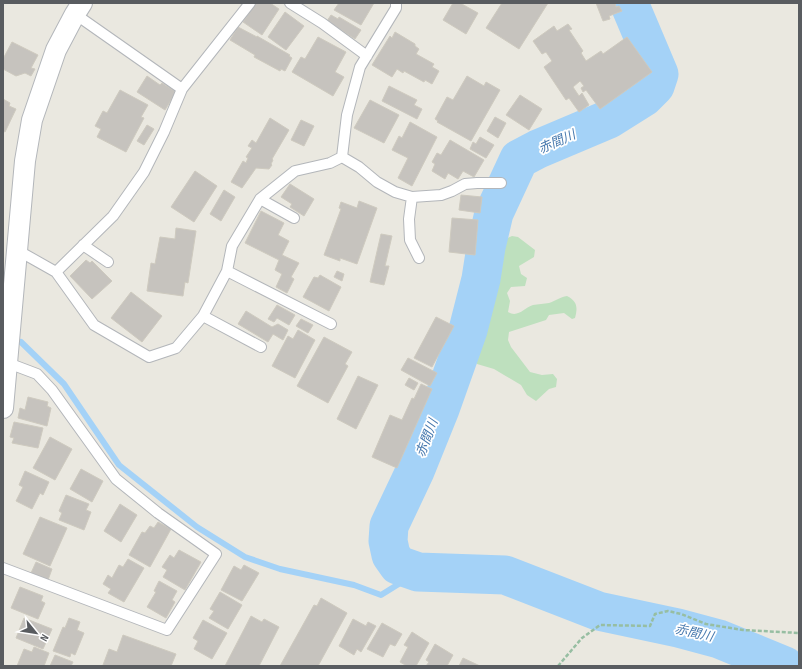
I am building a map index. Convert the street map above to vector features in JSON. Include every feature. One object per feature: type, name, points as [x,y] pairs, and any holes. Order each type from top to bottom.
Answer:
[{"type":"street","points":[[3,408],[25,161],[32,120],[56,50],[78,8]]},
{"type":"lane","points":[[56,272],[113,216],[144,172],[164,132],[182,89],[250,3]]},
{"type":"lane","points":[[290,3],[322,23],[367,56]]},
{"type":"lane","points":[[342,157],[347,115],[360,67],[396,8],[396,3]]},
{"type":"lane","points":[[78,8],[182,89]]},
{"type":"lane","points":[[342,157],[359,166],[377,182],[389,189],[412,197],[441,195],[465,184],[478,182],[500,183]]},
{"type":"lane","points":[[17,250],[56,272],[94,325],[149,357],[176,348],[203,316],[227,271],[232,246],[260,199],[295,171],[330,163],[342,157]]},
{"type":"lane","points":[[412,197],[409,219],[410,240],[419,258]]},
{"type":"lane","points":[[260,199],[294,218]]},
{"type":"lane","points":[[83,245],[108,262]]},
{"type":"lane","points":[[227,271],[331,324]]},
{"type":"lane","points":[[203,316],[261,347]]},
{"type":"lane","points":[[3,568],[167,630],[216,554],[158,513],[116,479],[52,390],[37,374],[8,363]]},
{"type":"path","points":[[558,666],[582,638],[600,625],[650,626],[655,614],[668,611],[681,614],[706,624],[743,630],[799,633]]},
{"type":"green space","points":[[512,236],[518,237],[535,250],[534,257],[519,266],[521,274],[527,278],[525,286],[511,287],[507,293],[510,301],[508,312],[515,314],[530,306],[549,303],[567,296],[575,302],[576,305],[575,318],[572,319],[564,313],[549,315],[546,320],[509,332],[508,340],[511,347],[530,372],[542,375],[553,374],[557,379],[556,387],[549,389],[536,401],[527,395],[521,385],[494,369],[477,364],[475,361],[477,349],[471,342],[471,336],[483,293],[494,289],[492,283],[486,280],[492,249],[503,240]]},
{"type":"building","points":[[256,3],[270,3],[279,9],[262,35],[243,22]]},
{"type":"building","points":[[339,3],[374,3],[361,25],[334,10]]},
{"type":"building","points":[[453,3],[460,3],[478,13],[466,34],[443,20]]},
{"type":"building","points":[[502,3],[548,3],[519,49],[486,28]]},
{"type":"building","points":[[596,3],[615,3],[616,7],[619,6],[622,11],[609,16],[610,19],[603,21]]},
{"type":"building","points":[[285,12],[304,26],[286,50],[268,37]]},
{"type":"building","points":[[331,15],[338,19],[339,17],[361,30],[355,39],[327,21]]},
{"type":"building","points":[[568,24],[572,29],[569,30],[583,51],[581,53],[586,61],[601,51],[603,54],[627,37],[652,72],[600,109],[586,90],[583,92],[581,88],[584,86],[580,81],[573,87],[579,96],[582,93],[589,105],[579,112],[569,98],[566,100],[544,67],[552,61],[546,52],[542,54],[533,41],[554,26],[557,31]]},
{"type":"building","points":[[238,27],[290,55],[289,56],[292,58],[285,71],[281,69],[280,71],[254,57],[255,55],[230,40]]},
{"type":"building","points":[[395,32],[415,44],[415,46],[419,49],[416,54],[434,64],[432,67],[439,71],[432,84],[425,80],[424,82],[404,71],[403,73],[397,69],[392,77],[372,65],[390,36],[392,38]]},
{"type":"building","points":[[318,37],[346,52],[335,72],[344,77],[333,96],[292,72],[301,57],[305,59]]},
{"type":"building","points":[[12,42],[38,55],[31,68],[35,69],[31,76],[25,73],[16,76],[3,69],[3,59]]},
{"type":"building","points":[[147,76],[160,85],[162,83],[176,92],[165,110],[137,92]]},
{"type":"building","points":[[467,76],[484,86],[486,82],[500,90],[471,141],[437,122],[438,121],[435,119],[447,97],[453,100]]},
{"type":"building","points":[[389,86],[417,100],[414,105],[422,109],[417,119],[382,101]]},
{"type":"building","points":[[120,90],[148,105],[141,117],[144,118],[126,152],[97,137],[101,129],[95,126],[103,111],[107,113]]},
{"type":"building","points":[[520,95],[542,109],[529,130],[506,115]]},
{"type":"building","points":[[3,99],[10,103],[9,106],[16,109],[5,132],[3,131]]},
{"type":"building","points":[[370,100],[399,115],[384,143],[354,128]]},
{"type":"building","points":[[495,117],[506,123],[498,138],[487,131]]},
{"type":"building","points":[[270,118],[289,130],[272,159],[272,165],[269,169],[256,168],[242,188],[231,182],[243,161],[246,163],[248,158],[246,157],[252,148],[248,146],[252,140],[256,143]]},
{"type":"building","points":[[301,120],[314,126],[304,146],[291,140]]},
{"type":"building","points":[[410,122],[437,137],[412,186],[398,178],[408,158],[392,150],[399,136],[402,138]]},
{"type":"building","points":[[147,125],[154,129],[144,145],[137,141]]},
{"type":"building","points":[[480,137],[494,145],[486,158],[470,149],[473,142],[476,144]]},
{"type":"building","points":[[450,140],[484,160],[474,177],[463,171],[458,179],[448,173],[445,179],[432,171],[435,164],[432,162],[437,153],[441,155]]},
{"type":"building","points":[[195,171],[217,186],[194,222],[171,207]]},
{"type":"building","points":[[290,184],[314,199],[304,216],[290,207],[292,204],[281,197]]},
{"type":"building","points":[[224,190],[235,197],[221,221],[210,214]]},
{"type":"building","points":[[461,195],[482,197],[480,213],[459,210]]},
{"type":"building","points":[[359,201],[377,208],[357,264],[340,258],[340,261],[324,255],[341,209],[339,208],[341,202],[357,208]]},
{"type":"building","points":[[261,211],[284,223],[278,235],[289,241],[282,255],[299,263],[291,277],[294,279],[287,293],[276,287],[282,274],[275,270],[279,260],[245,243]]},
{"type":"building","points":[[452,218],[478,220],[475,255],[449,252]]},
{"type":"building","points":[[176,228],[196,231],[188,283],[185,282],[183,296],[147,291],[151,263],[155,264],[160,237],[175,239]]},
{"type":"building","points":[[381,234],[392,236],[385,266],[389,266],[384,285],[370,282]]},
{"type":"building","points":[[86,260],[90,263],[92,261],[112,281],[92,299],[70,276]]},
{"type":"building","points":[[337,271],[344,274],[342,281],[334,277]]},
{"type":"building","points":[[320,275],[341,287],[329,311],[303,297],[314,277],[318,278]]},
{"type":"building","points":[[131,292],[162,316],[142,342],[111,318]]},
{"type":"building","points":[[277,305],[295,315],[289,325],[277,318],[274,322],[268,319]]},
{"type":"building","points":[[246,311],[272,327],[278,324],[288,330],[283,340],[273,334],[268,342],[238,324]]},
{"type":"building","points":[[436,317],[454,326],[432,367],[414,358]]},
{"type":"building","points":[[301,319],[313,325],[308,333],[296,326]]},
{"type":"building","points":[[298,330],[315,340],[295,378],[272,366],[288,336],[293,339]]},
{"type":"building","points":[[324,337],[352,352],[345,364],[348,366],[328,403],[297,386]]},
{"type":"building","points":[[408,358],[437,373],[430,386],[401,370]]},
{"type":"building","points":[[358,376],[378,385],[356,429],[337,419]]},
{"type":"building","points":[[409,378],[418,383],[414,390],[405,385]]},
{"type":"building","points":[[421,384],[432,389],[397,468],[372,457],[390,415],[402,420],[412,398],[414,399]]},
{"type":"building","points":[[28,397],[48,402],[47,406],[51,408],[47,426],[18,418],[20,408],[25,410]]},
{"type":"building","points":[[14,422],[43,428],[38,448],[12,443],[14,438],[10,437]]},
{"type":"building","points":[[50,437],[72,449],[55,480],[33,468]]},
{"type":"building","points":[[81,469],[103,481],[92,502],[70,489]]},
{"type":"building","points":[[25,471],[49,482],[43,495],[40,493],[32,509],[16,501],[23,487],[19,485]]},
{"type":"building","points":[[66,495],[89,504],[86,510],[91,512],[84,530],[59,520],[62,513],[59,511]]},
{"type":"building","points":[[120,504],[137,515],[121,542],[104,531]]},
{"type":"building","points":[[40,517],[67,528],[50,566],[23,554]]},
{"type":"building","points":[[158,522],[171,529],[150,567],[129,555],[142,532],[145,533],[150,526],[154,528]]},
{"type":"building","points":[[179,550],[201,562],[185,590],[163,577],[167,570],[162,567],[170,555],[174,558]]},
{"type":"building","points":[[128,559],[144,568],[124,602],[108,593],[111,589],[103,584],[108,575],[112,578],[119,565],[123,567]]},
{"type":"building","points":[[36,562],[52,569],[48,580],[31,573]]},
{"type":"building","points":[[244,565],[259,573],[242,601],[221,590],[234,566],[241,570]]},
{"type":"building","points":[[159,581],[177,591],[172,600],[175,602],[166,618],[147,607],[156,592],[154,591]]},
{"type":"building","points":[[20,587],[43,596],[41,601],[45,603],[38,619],[11,608]]},
{"type":"building","points":[[220,592],[242,605],[228,629],[209,618],[214,611],[210,609]]},
{"type":"building","points":[[321,598],[347,613],[318,666],[280,666],[314,605],[317,606]]},
{"type":"building","points":[[251,616],[262,622],[264,619],[279,627],[259,666],[225,666]]},
{"type":"building","points":[[24,618],[52,629],[43,649],[16,638]]},
{"type":"building","points":[[69,618],[80,622],[77,630],[84,633],[75,655],[71,653],[70,657],[53,651],[63,627],[65,628]]},
{"type":"building","points":[[353,619],[366,626],[368,622],[376,626],[361,652],[357,649],[354,655],[339,646]]},
{"type":"building","points":[[203,620],[227,633],[212,659],[194,649],[198,641],[193,638]]},
{"type":"building","points":[[382,623],[402,634],[395,646],[390,644],[383,657],[367,649]]},
{"type":"building","points":[[412,632],[429,643],[416,666],[407,666],[400,662],[408,647],[404,645]]},
{"type":"building","points":[[123,635],[176,654],[171,666],[103,665],[109,649],[117,652]]},
{"type":"building","points":[[435,644],[453,655],[447,666],[426,666],[429,662],[426,660]]},
{"type":"building","points":[[34,647],[49,653],[44,666],[17,666],[24,649],[32,652]]},
{"type":"building","points":[[55,655],[73,662],[71,666],[50,666]]},
{"type":"building","points":[[463,658],[480,666],[459,666]]},
{"type":"waterway","name":"赤間川","points":[[629,3],[659,74],[655,86],[644,97],[609,119],[538,149],[519,159],[494,213],[486,247],[481,279],[468,330],[440,409],[415,471],[389,526],[388,541],[391,555],[398,565],[418,572],[505,575],[598,611],[678,628],[719,639],[785,666]]},
{"type":"waterway","points":[[21,342],[64,384],[119,465],[197,527],[245,557],[280,569],[354,585],[381,595],[418,572]]}]
